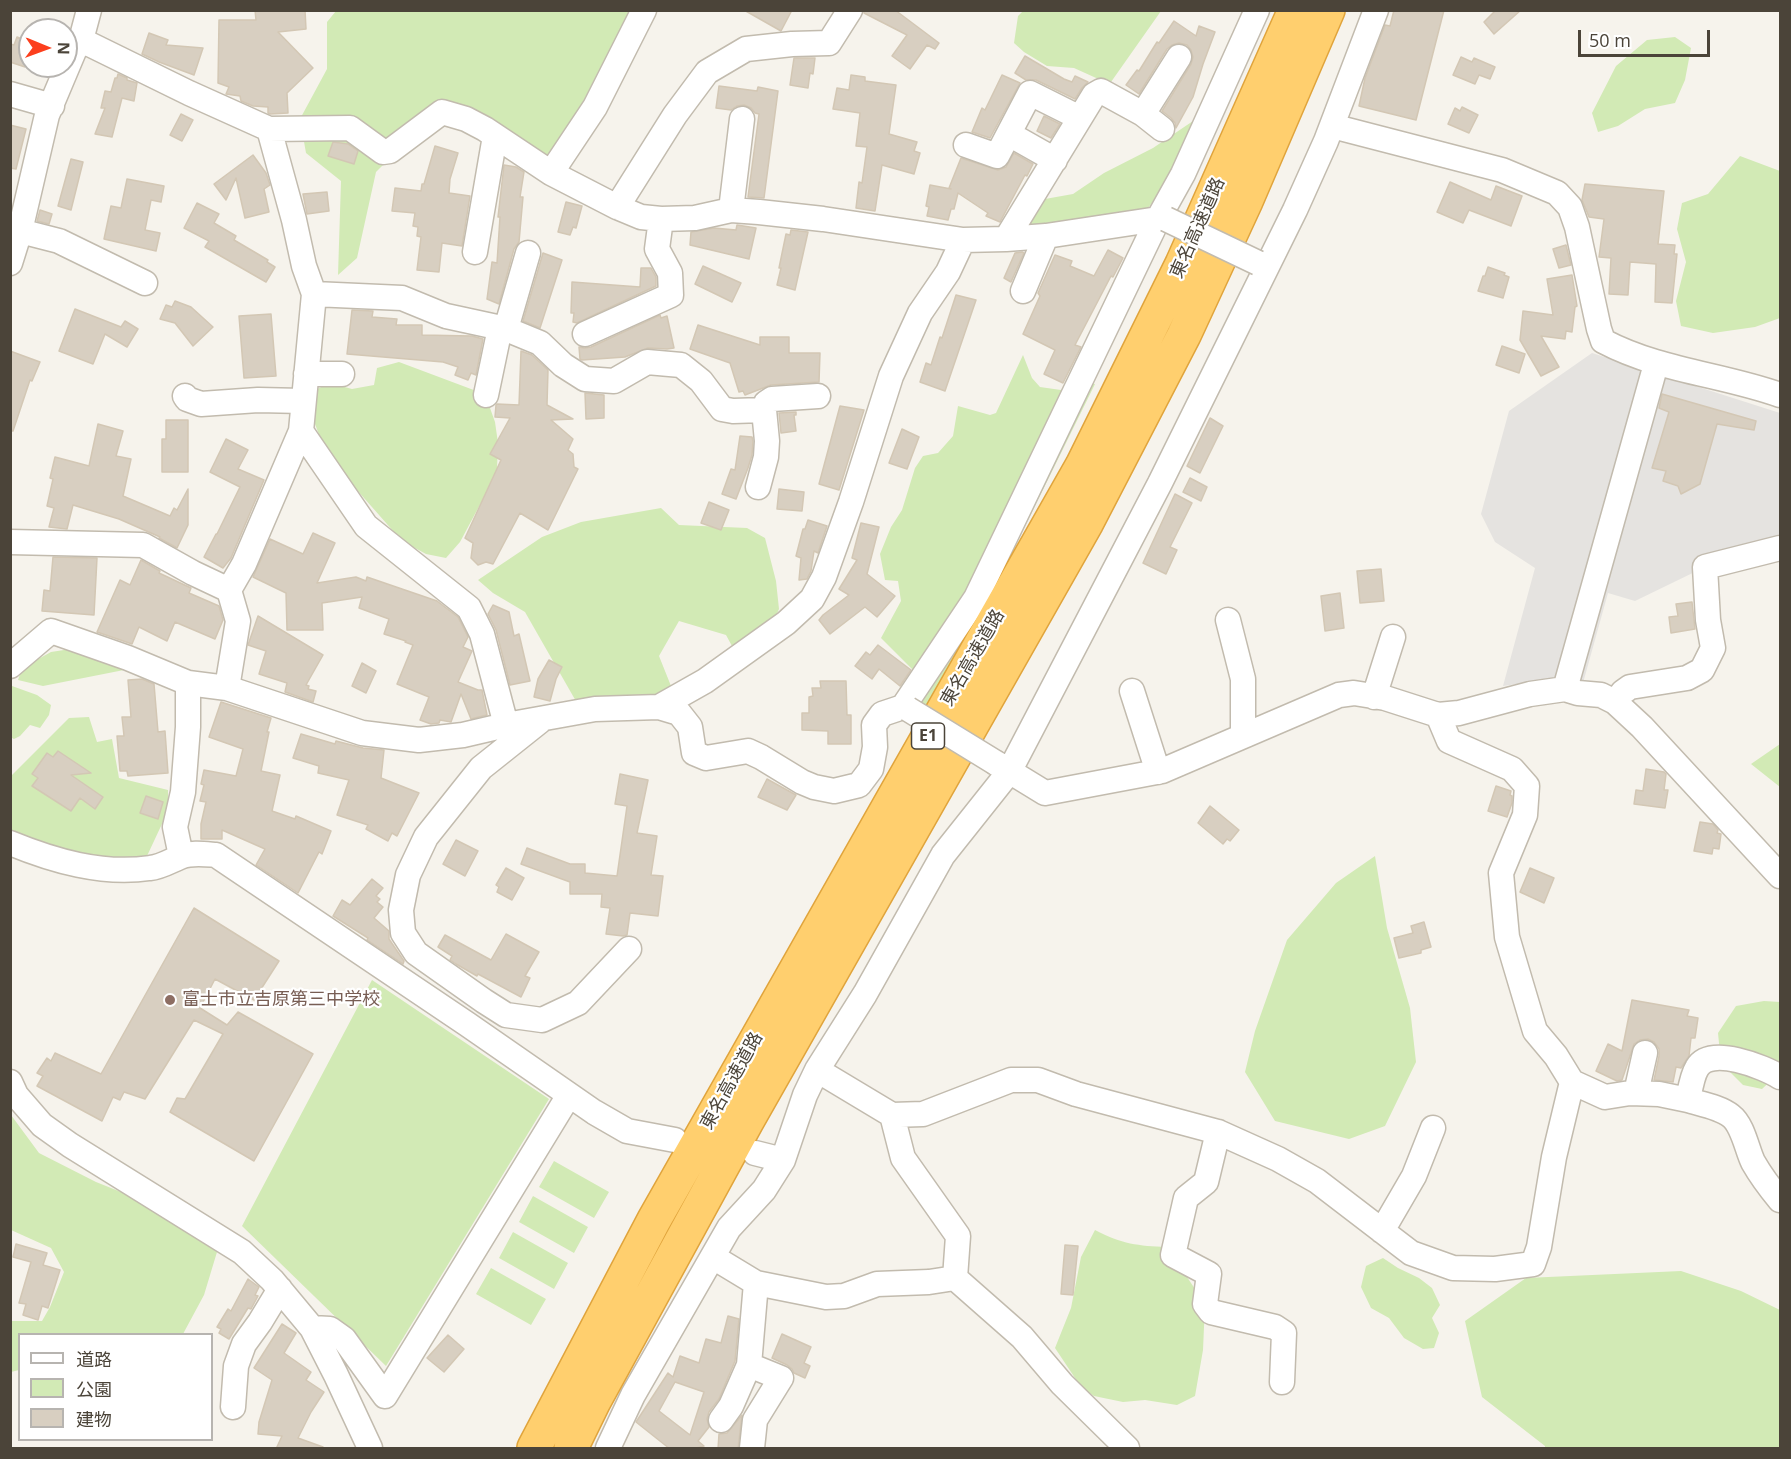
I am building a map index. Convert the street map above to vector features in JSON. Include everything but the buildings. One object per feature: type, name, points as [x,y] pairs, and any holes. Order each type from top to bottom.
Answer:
[{"type":"highway","name":"東名高速道路","points":[[534,1449],[654,1220],[1082,466],[1182,264],[1295,10]]},
{"type":"highway","name":"東名高速道路","points":[[572,1449],[594,1401],[747,1121],[1087,522],[1184,335],[1246,201],[1328,10]]},
{"type":"street","points":[[10,263],[50,110],[74,51],[81,40],[89,10]]},
{"type":"street","points":[[551,173],[595,107],[644,10]]},
{"type":"street","points":[[617,207],[675,115],[707,72],[746,49],[829,43],[850,10]]},
{"type":"street","points":[[10,666],[51,631],[128,658],[188,683],[227,688],[362,733],[419,740],[463,735],[595,709],[659,707],[679,713],[690,727],[694,753],[706,758],[748,751],[814,787],[834,791],[859,785],[871,769],[875,747],[874,726],[882,714],[906,708],[976,598],[1162,219],[1257,10]]},
{"type":"street","points":[[608,1449],[633,1395],[729,1228],[764,1190],[783,1160],[805,1095],[817,1070],[865,994],[943,855],[1002,767],[1160,483],[1262,265],[1295,210],[1332,126],[1376,10]]},
{"type":"street","points":[[81,40],[269,129],[350,128],[383,152],[390,151],[442,112],[466,119],[551,173],[641,217],[695,218],[731,210],[823,219],[963,240],[1046,236],[1162,219],[1262,265]]},
{"type":"street","points":[[1143,114],[1179,57]]},
{"type":"street","points":[[1006,239],[1094,95],[1101,91],[1143,114],[1162,129]]},
{"type":"street","points":[[966,145],[997,156],[1030,93],[1080,118]]},
{"type":"street","points":[[10,94],[50,110]]},
{"type":"street","points":[[10,113],[50,110]]},
{"type":"street","points":[[731,210],[742,119]]},
{"type":"street","points":[[1332,126],[1502,170],[1557,193],[1570,207],[1577,227],[1603,341],[1625,353],[1656,364],[1756,386],[1780,395]]},
{"type":"street","points":[[227,688],[237,621],[229,590],[244,564],[301,431],[314,294],[304,266],[269,129]]},
{"type":"street","points":[[1009,134],[1055,160]]},
{"type":"street","points":[[475,252],[495,136]]},
{"type":"street","points":[[585,334],[671,295],[670,273],[657,249],[661,219]]},
{"type":"street","points":[[20,231],[59,241],[144,283]]},
{"type":"street","points":[[1023,291],[1046,236]]},
{"type":"street","points":[[659,707],[705,681],[786,623],[812,599],[824,577],[851,502],[891,376],[920,314],[948,272],[963,240]]},
{"type":"street","points":[[486,396],[503,329],[528,253]]},
{"type":"street","points":[[314,294],[402,298],[446,316],[503,329],[540,343],[563,365],[585,379],[614,381],[647,362],[681,365],[701,381],[722,409],[764,410]]},
{"type":"street","points":[[1565,689],[1656,364]]},
{"type":"street","points":[[306,374],[342,374]]},
{"type":"street","points":[[185,396],[201,404],[258,400],[303,401]]},
{"type":"street","points":[[758,487],[766,457],[764,410],[766,404],[772,399],[818,396]]},
{"type":"street","points":[[301,431],[366,526],[469,608],[482,634],[506,725]]},
{"type":"street","points":[[10,542],[143,546],[229,590]]},
{"type":"street","points":[[1615,702],[1630,687],[1687,678],[1702,670],[1713,648],[1708,620],[1704,567],[1780,548]]},
{"type":"street","points":[[1228,620],[1243,680],[1243,729],[1246,735]]},
{"type":"street","points":[[1374,697],[1393,637]]},
{"type":"street","points":[[182,856],[175,827],[183,792],[188,727],[188,683]]},
{"type":"street","points":[[906,708],[1045,793],[1158,772],[1339,695],[1354,693],[1385,698],[1438,715],[1460,713],[1530,694],[1565,689],[1578,693],[1601,695],[1615,702],[1642,727],[1780,876]]},
{"type":"street","points":[[1132,691],[1158,772]]},
{"type":"street","points":[[1438,715],[1449,741],[1512,769],[1527,786],[1525,815],[1501,873],[1507,937],[1535,1031],[1557,1056],[1572,1082],[1605,1097],[1636,1093],[1659,1094],[1710,1106],[1732,1116],[1744,1137],[1752,1161],[1780,1200]]},
{"type":"street","points":[[542,719],[481,768],[426,837],[408,874],[401,910],[403,933],[416,954],[506,1015],[542,1020],[578,1003],[629,949]]},
{"type":"street","points":[[10,843],[66,862],[94,868],[126,870],[152,868],[167,864],[182,856],[216,855],[594,1112],[627,1131],[675,1140]]},
{"type":"street","points":[[1636,1093],[1645,1053]]},
{"type":"street","points":[[1688,1100],[1697,1067],[1705,1061],[1728,1057],[1780,1077]]},
{"type":"street","points":[[817,1070],[892,1115],[923,1114],[1011,1080],[1038,1080],[1076,1094],[1218,1132],[1278,1159],[1317,1180],[1411,1253],[1453,1268],[1495,1269],[1533,1264],[1539,1247],[1554,1157],[1572,1082]]},
{"type":"street","points":[[10,1082],[16,1095],[42,1125],[70,1145],[242,1252],[280,1289],[312,1328],[370,1449]]},
{"type":"street","points":[[312,1328],[330,1329],[344,1340],[385,1396],[569,1095]]},
{"type":"street","points":[[892,1115],[903,1158],[958,1236],[955,1278]]},
{"type":"street","points":[[1382,1231],[1414,1176],[1433,1128]]},
{"type":"street","points":[[1218,1132],[1206,1182],[1186,1198],[1173,1255],[1209,1274],[1206,1304],[1211,1312],[1275,1327],[1284,1333],[1282,1382]]},
{"type":"street","points":[[755,1153],[783,1160]]},
{"type":"street","points":[[713,1257],[756,1283],[826,1297],[844,1296],[877,1284],[929,1282],[955,1278]]},
{"type":"street","points":[[955,1278],[1022,1337],[1062,1384],[1126,1449]]},
{"type":"street","points":[[721,1420],[731,1406],[749,1365],[756,1283]]},
{"type":"street","points":[[233,1407],[236,1366],[244,1344],[280,1289]]},
{"type":"street","points":[[749,1365],[781,1378],[755,1420],[752,1449]]},
{"type":"green space","points":[[336,11],[631,11],[624,35],[601,67],[550,166],[484,127],[433,122],[407,141],[376,172],[357,258],[338,275],[341,181],[306,153],[300,119],[327,69],[327,22]]},
{"type":"green space","points":[[1023,11],[1161,11],[1111,82],[1105,82],[1074,68],[1047,66],[1024,52],[1014,43],[1018,16]]},
{"type":"green space","points":[[1675,37],[1691,48],[1685,80],[1675,103],[1645,109],[1618,126],[1598,132],[1592,113],[1616,66],[1647,40]]},
{"type":"green space","points":[[1196,119],[1168,186],[1143,215],[1126,220],[1020,226],[1028,210],[1045,199],[1073,194],[1104,173],[1153,148]]},
{"type":"green space","points":[[1740,156],[1780,171],[1780,318],[1755,327],[1713,333],[1681,326],[1676,301],[1686,262],[1677,229],[1682,203],[1708,194]]},
{"type":"green space","points":[[1023,355],[1032,378],[1040,387],[1061,390],[1081,380],[1095,384],[1000,577],[970,626],[948,669],[933,707],[922,709],[911,704],[919,676],[881,638],[901,601],[898,581],[885,580],[880,554],[891,527],[902,510],[915,468],[923,456],[938,453],[953,436],[958,406],[990,415],[996,413]]},
{"type":"green space","points":[[399,362],[479,392],[490,408],[495,422],[498,443],[497,469],[460,542],[446,558],[426,554],[402,541],[341,472],[321,440],[312,416],[317,389],[330,383],[352,389],[374,385],[377,368]]},
{"type":"green space","points":[[661,508],[679,525],[747,528],[765,538],[776,581],[779,609],[763,644],[738,657],[726,635],[679,621],[659,656],[673,691],[651,708],[577,703],[525,612],[493,593],[478,580],[542,537],[581,522]]},
{"type":"green space","points":[[77,648],[129,669],[43,686],[18,680],[22,668],[51,652]]},
{"type":"green space","points":[[10,687],[37,695],[51,705],[49,715],[40,728],[30,725],[14,739],[10,737]]},
{"type":"green space","points":[[89,717],[97,742],[112,739],[119,778],[168,790],[168,811],[147,856],[132,860],[105,859],[11,836],[11,776],[69,718]]},
{"type":"green space","points":[[1780,744],[1780,787],[1751,764]]},
{"type":"green space","points":[[1375,856],[1387,928],[1410,1008],[1416,1062],[1385,1126],[1349,1139],[1275,1121],[1245,1072],[1255,1031],[1287,940],[1336,883]]},
{"type":"green space","points":[[372,980],[549,1099],[386,1366],[242,1226]]},
{"type":"green space","points":[[1764,1001],[1780,1002],[1780,1072],[1762,1089],[1743,1085],[1721,1063],[1718,1033],[1736,1006]]},
{"type":"green space","points":[[11,1115],[39,1153],[96,1182],[136,1198],[217,1252],[204,1295],[184,1333],[18,1333],[18,1370],[11,1372],[10,1321],[42,1321],[64,1272],[51,1248],[11,1230]]},
{"type":"green space","points":[[554,1161],[609,1192],[594,1218],[539,1187]]},
{"type":"green space","points":[[533,1196],[588,1227],[574,1253],[519,1222]]},
{"type":"green space","points":[[1095,1230],[1130,1243],[1167,1247],[1205,1304],[1203,1350],[1195,1396],[1177,1405],[1145,1400],[1123,1402],[1094,1396],[1081,1387],[1055,1348],[1071,1308],[1081,1257]]},
{"type":"green space","points":[[513,1232],[568,1263],[554,1289],[499,1258]]},
{"type":"green space","points":[[1383,1258],[1432,1288],[1440,1305],[1432,1318],[1439,1333],[1434,1348],[1423,1349],[1404,1338],[1389,1318],[1371,1308],[1361,1287],[1366,1266]]},
{"type":"green space","points":[[491,1268],[546,1299],[531,1325],[476,1294]]},
{"type":"green space","points":[[1681,1271],[1741,1291],[1780,1310],[1780,1448],[1545,1448],[1482,1397],[1465,1321],[1526,1278]]},
{"type":"shaded area","points":[[1592,353],[1780,413],[1780,548],[1705,567],[1635,601],[1608,593],[1583,683],[1552,679],[1503,686],[1535,568],[1495,542],[1481,514],[1509,411]]},
{"type":"place","name":"富士市立吉原第三中学校","points":[[170,1000]]}]
